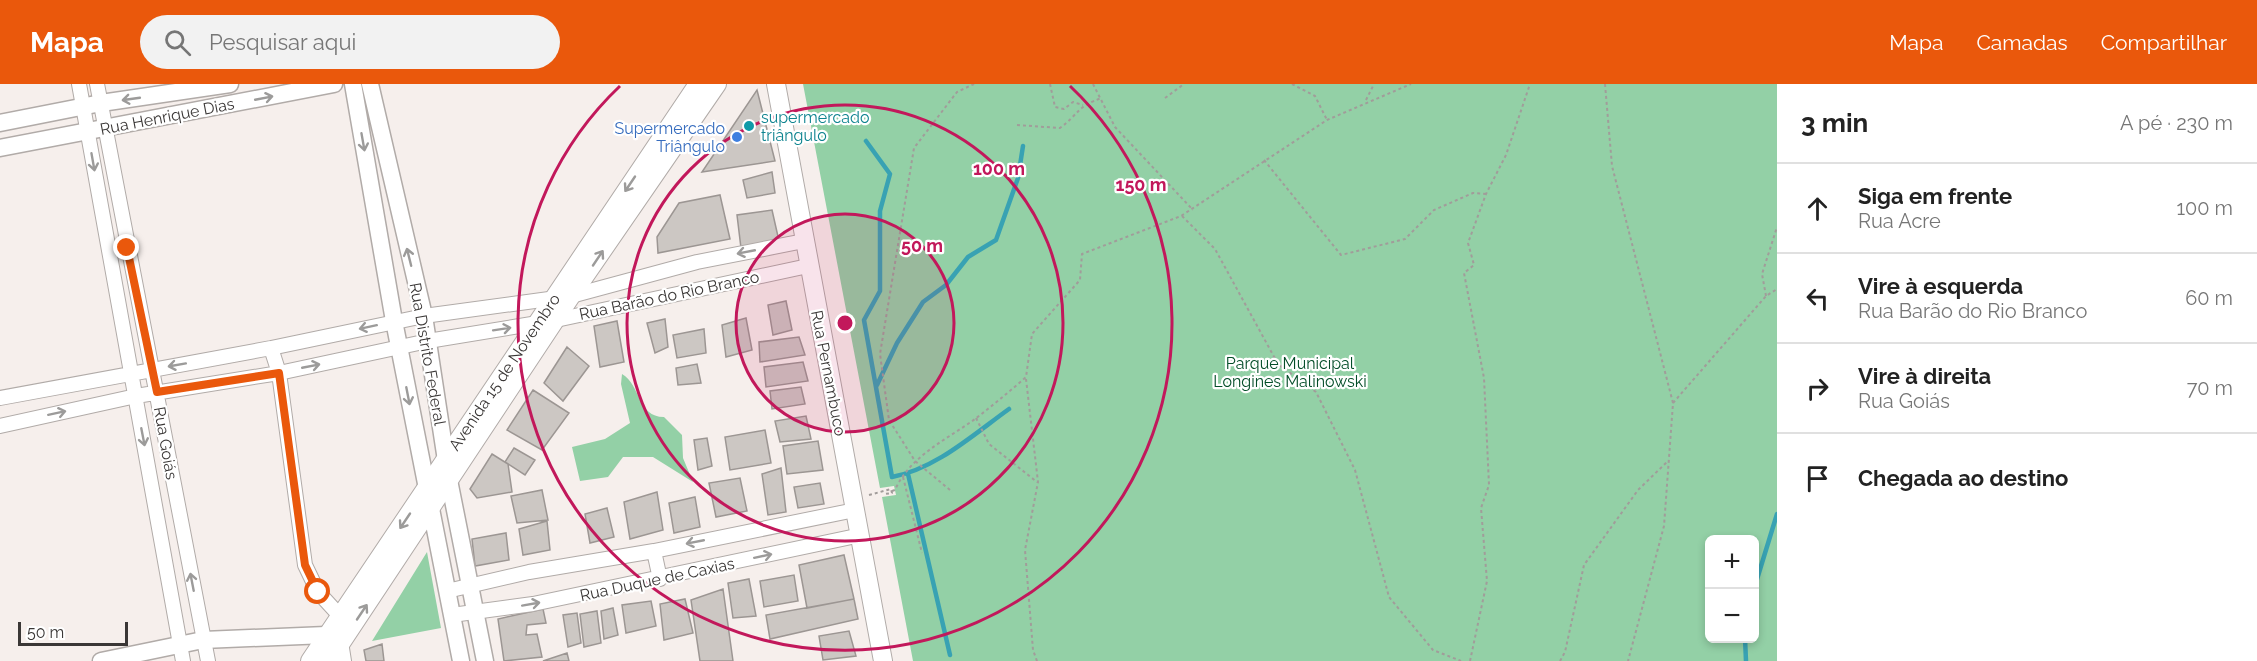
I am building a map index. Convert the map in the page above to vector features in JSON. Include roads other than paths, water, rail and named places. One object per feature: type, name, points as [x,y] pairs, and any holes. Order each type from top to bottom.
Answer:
[{"type":"main road","name":"Avenida 15 de Novembro","points":[[329,661],[340,616],[698,84]]},
{"type":"main road","name":"Avenida 15 de Novembro","points":[[310,661],[334,639],[430,510],[571,296],[717,84]]},
{"type":"main road","name":"Rua Pernambuco","points":[[776,84],[883,661]]},
{"type":"street","name":"Rua Goiás","points":[[79,84],[181,653]]},
{"type":"street","name":"Rua Goiás","points":[[97,84],[208,661]]},
{"type":"street","name":"Rua Henrique Dias","points":[[0,148],[334,84]]},
{"type":"street","name":"Rua Distrito Federal","points":[[353,84],[399,349],[461,661]]},
{"type":"street","name":"Rua Distrito Federal","points":[[370,84],[424,316],[449,480],[485,661]]},
{"type":"street","name":"Rua Henrique Dias","points":[[0,123],[101,103],[226,85]]},
{"type":"street","points":[[226,85],[226,105]]},
{"type":"street","name":"Rua Barão do Rio Branco","points":[[0,398],[271,348],[394,321],[571,296],[697,262],[804,241]]},
{"type":"street","points":[[109,252],[127,248]]},
{"type":"street","points":[[697,262],[704,287]]},
{"type":"street","name":"Rua Barão do Rio Branco","points":[[0,426],[135,396],[279,373],[428,341],[556,320],[808,266]]},
{"type":"street","points":[[271,348],[279,373],[305,565],[318,592],[340,616]]},
{"type":"street","name":"Rua Duque de Caxias","points":[[447,591],[855,510]]},
{"type":"street","points":[[161,535],[182,531]]},
{"type":"street","name":"Rua Duque de Caxias","points":[[452,615],[660,579],[861,535]]},
{"type":"street","points":[[654,551],[660,579]]},
{"type":"street","points":[[101,661],[181,653],[203,640],[334,639],[344,661]]},
{"type":"waterway","points":[[866,141],[890,174],[880,211],[880,291],[864,320],[892,477],[924,467],[939,459],[1009,409]]},
{"type":"waterway","points":[[877,385],[897,343],[923,302],[946,285],[968,257],[996,240],[1018,178],[1023,146]]},
{"type":"waterway","points":[[908,474],[950,655]]},
{"type":"waterway","points":[[1759,573],[1777,514]]},
{"type":"waterway","points":[[1745,643],[1746,661]]},
{"type":"place","name":"supermercado triângulo","points":[[749,126]]},
{"type":"place","name":"Supermercado Triângulo","points":[[737,137]]},
{"type":"park label","name":"Parque Municipal Longines Malinowski","points":[[1290,372]]}]
